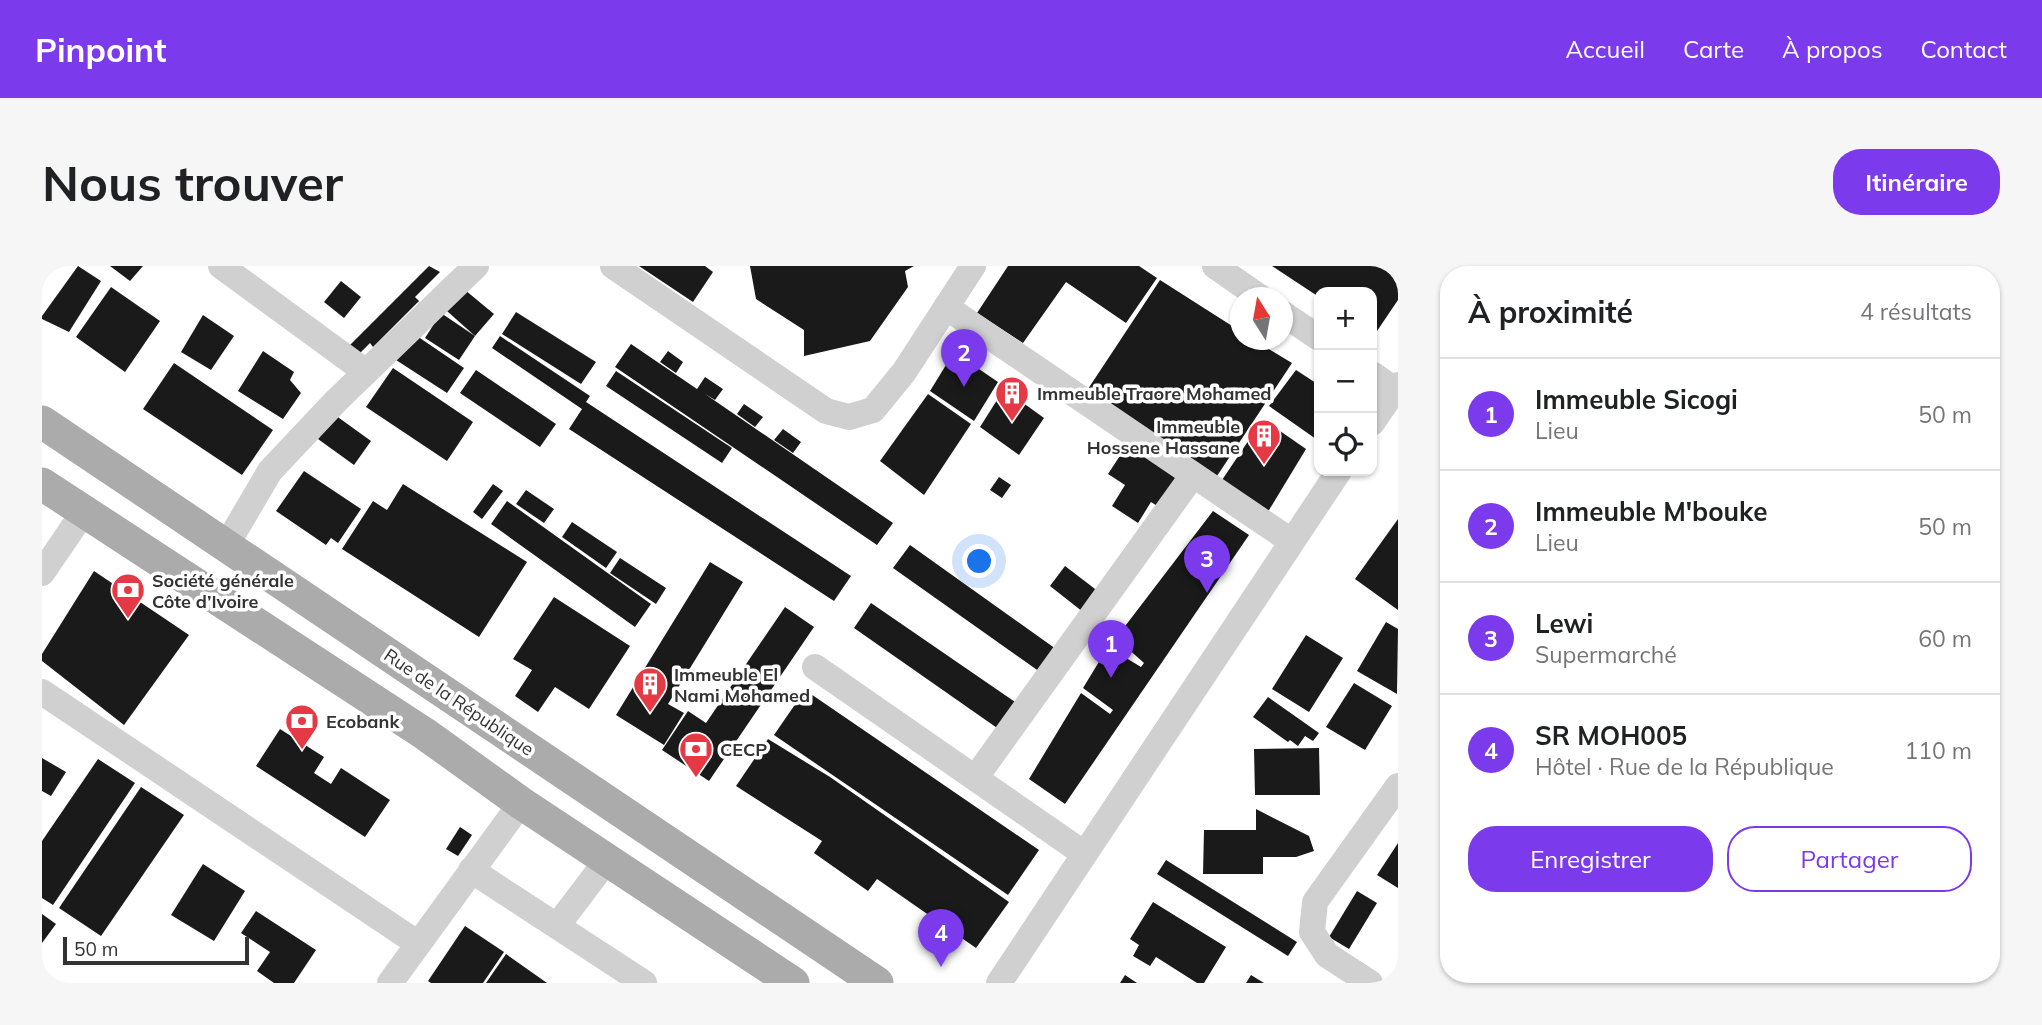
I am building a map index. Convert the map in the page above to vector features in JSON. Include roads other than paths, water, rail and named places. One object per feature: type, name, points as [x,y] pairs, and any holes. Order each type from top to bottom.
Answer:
[{"type":"main road","name":"Rue de la République","points":[[42,422],[877,983]]},
{"type":"main road","points":[[42,484],[425,734],[521,803],[793,983]]},
{"type":"street","points":[[222,266],[366,372]]},
{"type":"street","points":[[226,546],[270,471],[366,372],[476,266]]},
{"type":"street","points":[[614,266],[826,411],[849,417],[873,410],[904,372],[973,266]]},
{"type":"street","points":[[1215,266],[1245,287]]},
{"type":"street","points":[[946,307],[1291,541]]},
{"type":"street","points":[[1293,320],[1314,335]]},
{"type":"street","points":[[1377,377],[1397,389],[1377,416]]},
{"type":"street","points":[[976,777],[1193,475]]},
{"type":"street","points":[[999,983],[1336,476]]},
{"type":"street","points":[[42,573],[83,513]]},
{"type":"street","points":[[815,667],[1083,853]]},
{"type":"street","points":[[42,692],[417,943]]},
{"type":"street","points":[[1370,983],[1327,956],[1312,932],[1315,902],[1398,786]]},
{"type":"street","points":[[390,983],[521,803]]},
{"type":"street","points":[[558,926],[607,860]]},
{"type":"street","points":[[471,870],[644,983]]},
{"type":"place","name":"Immeuble M'bouke","points":[[964,387]]},
{"type":"place","name":"Immeuble Traore Mohamed","points":[[1012,423]]},
{"type":"place","name":"Immeuble Hossene Hassane","points":[[1264,466]]},
{"type":"place","name":"Lewi","points":[[1207,593]]},
{"type":"place","name":"Société générale Côte d’Ivoire","points":[[128,620]]},
{"type":"place","name":"Immeuble Sicogi","points":[[1111,678]]},
{"type":"place","name":"Immeuble El Nami Mohamed","points":[[650,714]]},
{"type":"place","name":"Ecobank","points":[[302,751]]},
{"type":"place","name":"CECP","points":[[696,779]]},
{"type":"place","name":"SR MOH005","points":[[941,967]]}]
